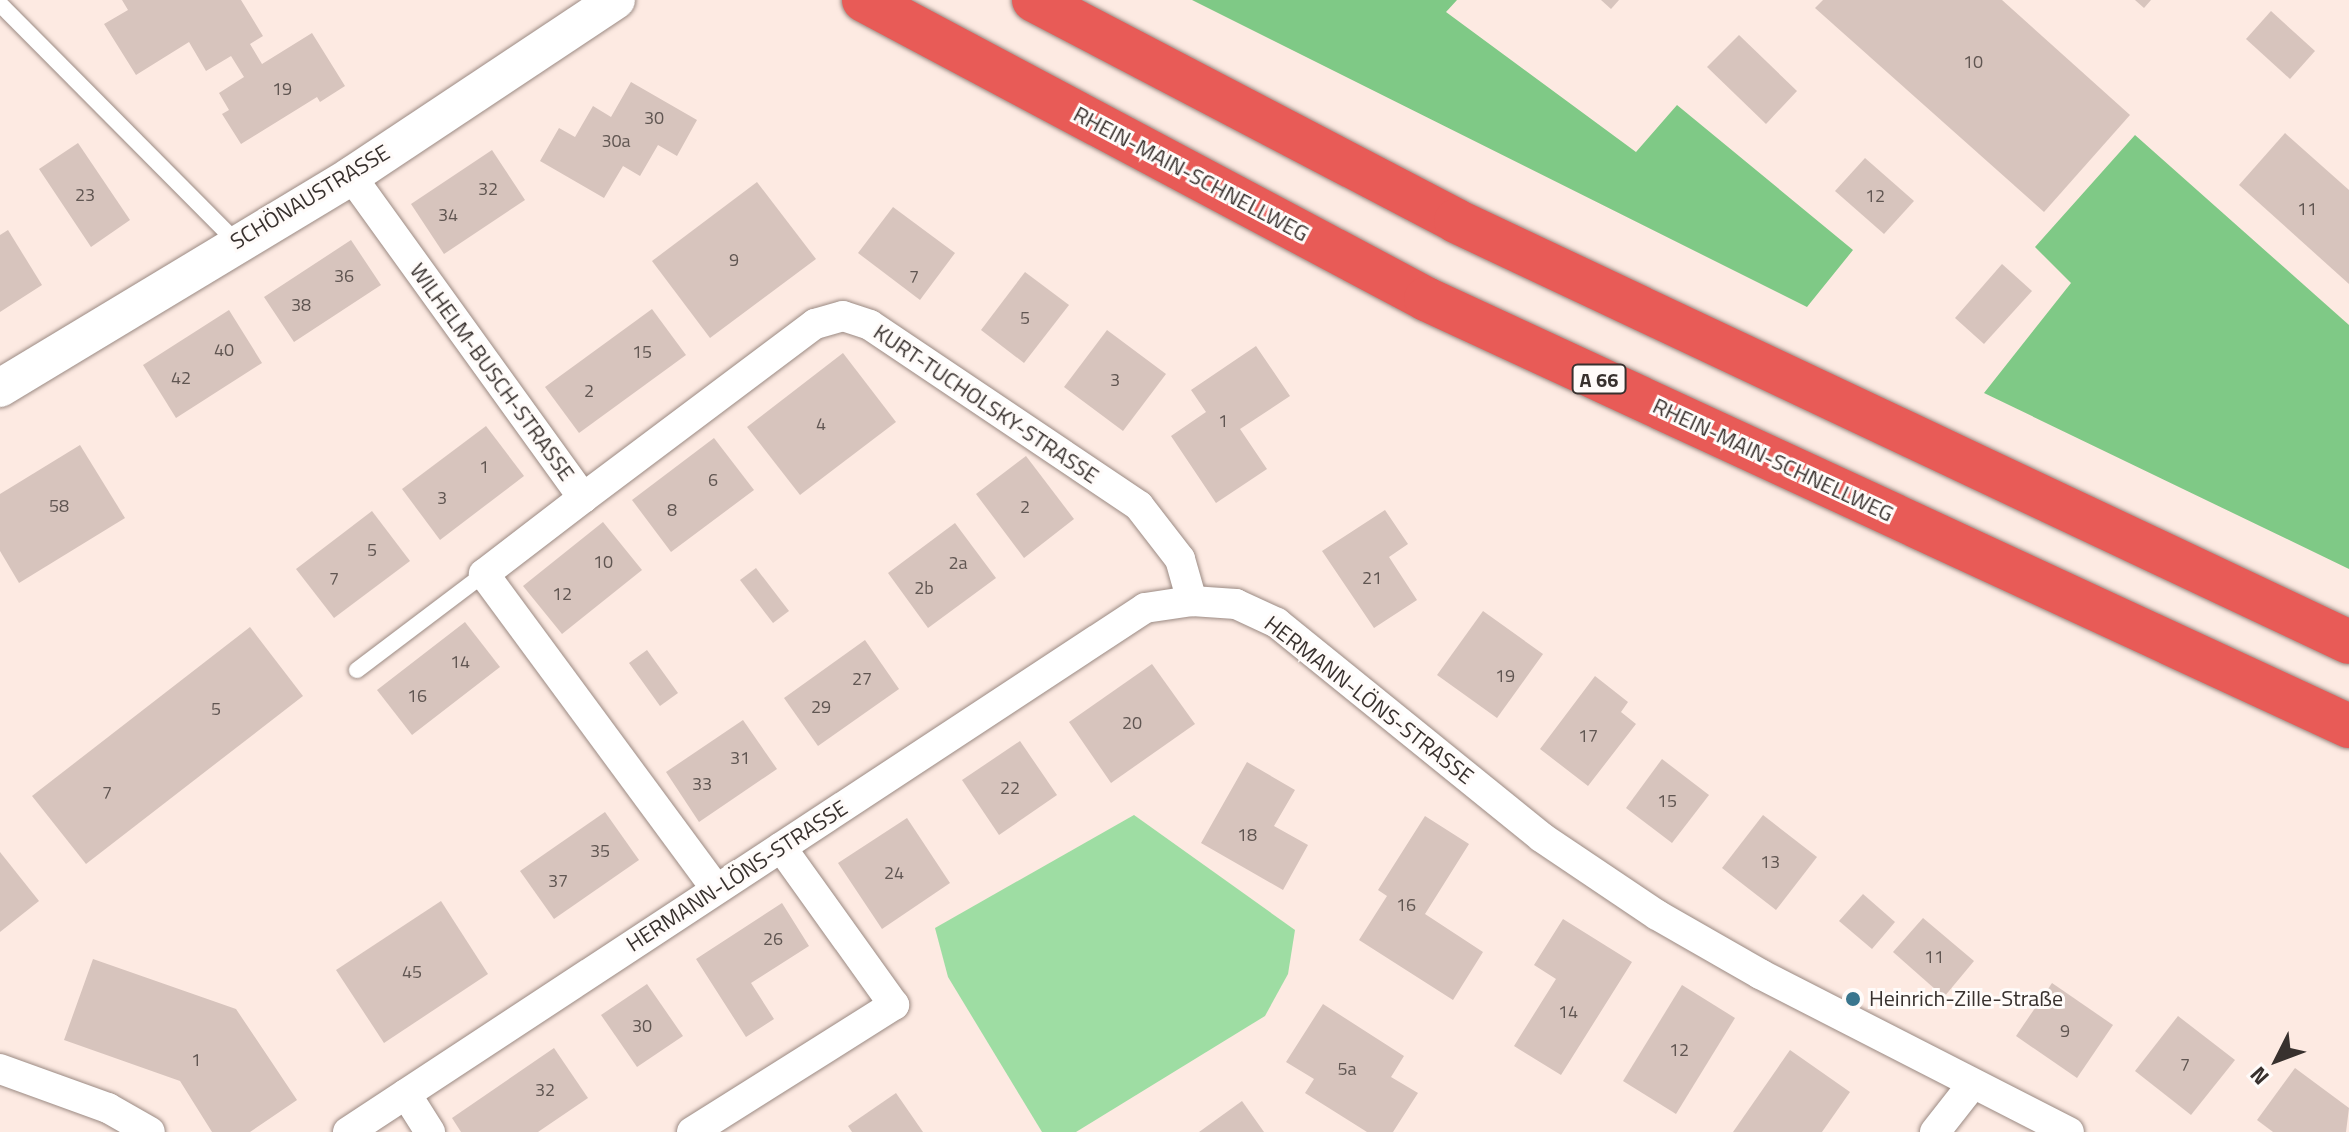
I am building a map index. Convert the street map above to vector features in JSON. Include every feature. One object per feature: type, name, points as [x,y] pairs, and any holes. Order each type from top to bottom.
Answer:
[{"type":"highway","name":"RHEIN-MAIN-SCHNELLWEG","points":[[864,0],[1426,299],[2349,726]]},
{"type":"highway","points":[[1034,0],[1456,221],[2349,642]]},
{"type":"street","name":"SCHÖNAUSTRASSE","points":[[0,388],[235,241],[351,176],[616,0]]},
{"type":"street","name":"WILHELM-BUSCH-STRASSE","points":[[351,176],[583,498],[484,574]]},
{"type":"street","name":"KURT-TUCHOLSKY-STRASSE","points":[[583,498],[815,324],[843,316],[870,325],[1139,506],[1180,559],[1192,601]]},
{"type":"street","points":[[484,574],[716,889]]},
{"type":"street","name":"HERMANN-LÖNS-STRASSE","points":[[348,1132],[1145,608],[1192,601],[1236,604],[1277,623],[1541,837],[1657,915],[1972,1085],[2069,1132]]},
{"type":"street","points":[[692,1132],[894,1005],[781,847]]},
{"type":"street","points":[[0,1069],[108,1108],[150,1132]]},
{"type":"street","points":[[1935,1132],[1972,1085]]},
{"type":"street","points":[[406,1094],[430,1132]]},
{"type":"lane","points":[[0,4],[235,241]]},
{"type":"lane","points":[[357,670],[484,574]]},
{"type":"green space","points":[[1192,0],[1457,0],[1446,12],[1636,152],[1677,105],[1853,250],[1807,307]]},
{"type":"green space","points":[[2135,135],[2349,325],[2349,569],[1984,393],[2071,283],[2035,247]]},
{"type":"green space","points":[[1134,815],[1295,930],[1288,974],[1265,1016],[1076,1132],[1042,1132],[948,977],[935,928]]},
{"type":"building","points":[[122,0],[241,0],[263,36],[250,44],[262,64],[312,33],[345,86],[320,102],[317,97],[241,144],[222,114],[229,110],[219,93],[244,77],[231,56],[206,71],[189,42],[136,75],[104,24],[128,10]]},
{"type":"building","points":[[1601,0],[1619,0],[1611,9]]},
{"type":"building","points":[[1823,0],[2002,0],[2130,115],[2044,212],[1815,8]]},
{"type":"building","points":[[2135,0],[2151,0],[2144,8]]},
{"type":"building","points":[[2271,11],[2315,51],[2290,79],[2246,39]]},
{"type":"building","points":[[1739,35],[1797,91],[1766,124],[1707,67]]},
{"type":"building","points":[[631,82],[697,120],[677,156],[658,145],[640,176],[623,166],[604,198],[540,161],[559,128],[575,137],[593,106],[611,117]]},
{"type":"building","points":[[2285,133],[2349,190],[2349,284],[2239,185]]},
{"type":"building","points":[[78,143],[130,220],[91,247],[39,169]]},
{"type":"building","points":[[492,150],[525,200],[444,254],[411,204]]},
{"type":"building","points":[[1865,158],[1914,201],[1884,234],[1835,191]]},
{"type":"building","points":[[757,182],[816,259],[710,338],[652,261]]},
{"type":"building","points":[[893,207],[955,253],[920,300],[858,253]]},
{"type":"building","points":[[8,230],[42,285],[0,312],[0,235]]},
{"type":"building","points":[[351,240],[381,285],[294,342],[264,297]]},
{"type":"building","points":[[2002,264],[2032,291],[1984,344],[1955,318]]},
{"type":"building","points":[[1025,272],[1069,305],[1024,363],[981,330]]},
{"type":"building","points":[[652,309],[686,355],[579,433],[545,387]]},
{"type":"building","points":[[229,310],[262,363],[176,418],[143,365]]},
{"type":"building","points":[[1107,330],[1166,374],[1123,431],[1064,387]]},
{"type":"building","points":[[1256,346],[1290,396],[1240,429],[1267,469],[1216,503],[1171,436],[1206,412],[1191,390]]},
{"type":"building","points":[[843,353],[896,422],[800,495],[747,427]]},
{"type":"building","points":[[486,426],[524,476],[440,540],[402,489]]},
{"type":"building","points":[[714,438],[754,490],[671,552],[632,500]]},
{"type":"building","points":[[80,445],[125,518],[19,583],[0,551],[0,494]]},
{"type":"building","points":[[1026,456],[1074,519],[1024,558],[976,494]]},
{"type":"building","points":[[1385,510],[1408,544],[1389,557],[1417,600],[1374,628],[1322,551]]},
{"type":"building","points":[[372,511],[410,561],[334,618],[296,569]]},
{"type":"building","points":[[603,522],[642,570],[562,634],[523,586]]},
{"type":"building","points":[[955,523],[996,578],[928,628],[888,573]]},
{"type":"building","points":[[756,568],[789,611],[773,623],[740,580]]},
{"type":"building","points":[[1483,611],[1543,654],[1497,718],[1437,675]]},
{"type":"building","points":[[465,622],[500,667],[412,735],[377,690]]},
{"type":"building","points":[[250,627],[303,696],[86,864],[32,796]]},
{"type":"building","points":[[865,640],[899,689],[818,746],[784,698]]},
{"type":"building","points":[[647,650],[678,693],[660,706],[629,663]]},
{"type":"building","points":[[1152,664],[1195,724],[1111,783],[1069,722]]},
{"type":"building","points":[[1595,676],[1628,702],[1621,712],[1636,724],[1588,786],[1540,749]]},
{"type":"building","points":[[743,720],[777,769],[699,822],[666,772]]},
{"type":"building","points":[[1020,741],[1057,795],[999,835],[962,780]]},
{"type":"building","points":[[1662,759],[1709,795],[1672,843],[1626,808]]},
{"type":"building","points":[[1247,762],[1295,790],[1274,826],[1308,845],[1283,890],[1201,843]]},
{"type":"building","points":[[605,812],[639,860],[554,919],[520,871]]},
{"type":"building","points":[[1763,815],[1817,857],[1776,910],[1722,868]]},
{"type":"building","points":[[1425,816],[1469,844],[1425,914],[1483,952],[1453,1000],[1359,940],[1387,896],[1378,890]]},
{"type":"building","points":[[907,818],[950,883],[882,929],[838,863]]},
{"type":"building","points":[[0,852],[39,901],[0,932]]},
{"type":"building","points":[[1863,894],[1895,922],[1872,949],[1839,921]]},
{"type":"building","points":[[441,901],[488,974],[384,1043],[336,970]]},
{"type":"building","points":[[782,903],[809,946],[751,983],[774,1019],[746,1037],[696,959]]},
{"type":"building","points":[[1923,918],[1974,961],[1944,997],[1893,952]]},
{"type":"building","points":[[1563,919],[1632,962],[1561,1075],[1514,1046],[1556,979],[1534,965]]},
{"type":"building","points":[[93,959],[236,1009],[297,1100],[250,1132],[212,1132],[180,1081],[64,1040]]},
{"type":"building","points":[[2052,983],[2113,1025],[2077,1078],[2016,1036]]},
{"type":"building","points":[[647,984],[683,1036],[637,1067],[601,1015]]},
{"type":"building","points":[[1682,985],[1735,1018],[1676,1114],[1623,1081]]},
{"type":"building","points":[[1323,1004],[1404,1056],[1391,1077],[1418,1093],[1393,1132],[1367,1132],[1305,1093],[1314,1079],[1286,1062]]},
{"type":"building","points":[[2178,1016],[2235,1060],[2191,1115],[2135,1071]]},
{"type":"building","points":[[554,1048],[588,1098],[538,1132],[461,1132],[452,1118]]},
{"type":"building","points":[[1790,1050],[1850,1092],[1822,1132],[1733,1132]]},
{"type":"building","points":[[2295,1068],[2349,1108],[2346,1132],[2273,1132],[2257,1120]]},
{"type":"building","points":[[896,1093],[923,1132],[852,1132],[848,1126]]},
{"type":"building","points":[[1242,1101],[1264,1132],[1199,1132]]},
{"type":"place","name":"Heinrich-Zille-Straße","points":[[1853,999]]}]
